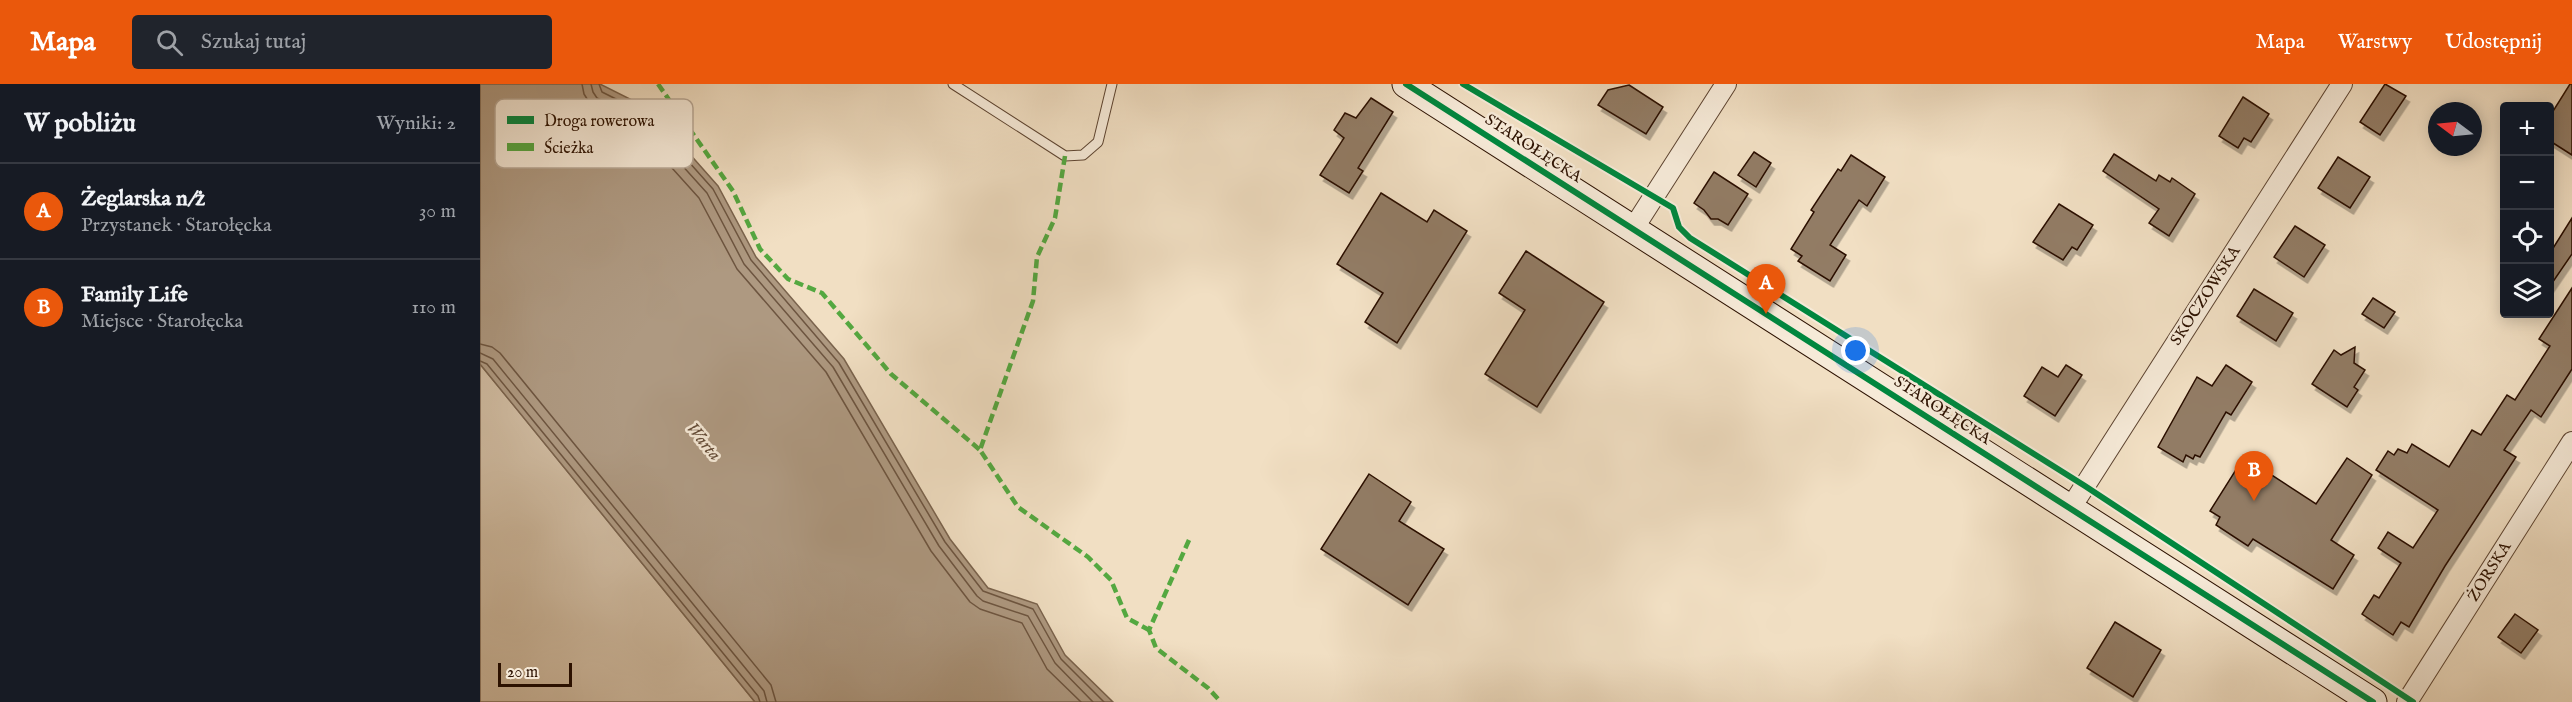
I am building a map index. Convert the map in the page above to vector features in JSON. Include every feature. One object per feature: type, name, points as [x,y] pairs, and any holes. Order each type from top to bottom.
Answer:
[{"type":"street","name":"STAROŁĘCKA","points":[[1406,84],[2373,702]]},
{"type":"street","points":[[1633,229],[1726,84]]},
{"type":"street","name":"SKOCZOWSKA","points":[[2070,508],[2342,84]]},
{"type":"street","name":"ŻORSKA","points":[[2407,702],[2572,442]]},
{"type":"lane","points":[[953,84],[1065,156],[1083,155],[1098,142],[1112,84]]},
{"type":"shaded area","points":[[480,364],[755,702],[480,702]]},
{"type":"water","name":"Warta","points":[[480,84],[600,84],[630,99],[495,99],[495,168],[693,168],[693,158],[718,186],[756,257],[844,359],[950,539],[988,588],[1037,604],[1065,655],[1113,702],[755,702],[480,364]]},
{"type":"building","points":[[2385,84],[2406,96],[2380,135],[2360,122]]},
{"type":"building","points":[[2572,84],[2572,155],[2554,144],[2554,110]]},
{"type":"building","points":[[1629,85],[1663,107],[1646,134],[1598,105],[1608,90]]},
{"type":"building","points":[[2243,97],[2269,114],[2251,142],[2244,138],[2238,148],[2219,136]]},
{"type":"building","points":[[1371,98],[1393,112],[1358,168],[1363,171],[1349,193],[1320,175],[1344,138],[1334,130],[1345,113],[1356,118]]},
{"type":"building","points":[[1754,152],[1771,163],[1756,187],[1738,175]]},
{"type":"building","points":[[2114,154],[2156,181],[2159,175],[2170,182],[2172,178],[2195,194],[2169,236],[2149,223],[2159,209],[2103,171]]},
{"type":"building","points":[[1851,155],[1885,177],[1867,206],[1859,200],[1830,245],[1846,255],[1830,281],[1798,261],[1802,256],[1791,249],[1814,212],[1811,210],[1838,169],[1841,171]]},
{"type":"building","points":[[2338,157],[2370,177],[2350,208],[2318,188]]},
{"type":"building","points":[[1714,172],[1748,194],[1728,225],[1718,219],[1711,219],[1694,203]]},
{"type":"building","points":[[1381,193],[1427,222],[1434,210],[1467,231],[1397,343],[1365,322],[1383,293],[1337,264]]},
{"type":"building","points":[[2059,204],[2093,225],[2077,250],[2072,247],[2063,260],[2033,242]]},
{"type":"building","points":[[2572,218],[2572,254],[2554,280],[2554,247]]},
{"type":"building","points":[[2295,226],[2325,245],[2304,277],[2274,257]]},
{"type":"building","points":[[1526,251],[1604,302],[1537,407],[1485,374],[1525,310],[1499,293]]},
{"type":"building","points":[[2572,288],[2572,369],[2541,417],[2531,410],[2504,450],[2516,457],[2445,566],[2409,627],[2401,622],[2393,635],[2362,614],[2374,595],[2379,598],[2401,563],[2378,548],[2388,532],[2413,548],[2438,510],[2376,470],[2388,451],[2394,455],[2398,449],[2407,453],[2412,444],[2449,467],[2472,430],[2481,435],[2507,395],[2515,400],[2550,346],[2539,339]]},
{"type":"building","points":[[2254,289],[2293,313],[2276,341],[2237,316]]},
{"type":"building","points":[[2373,298],[2395,312],[2384,328],[2362,314]]},
{"type":"building","points":[[2355,347],[2354,363],[2365,370],[2354,387],[2358,390],[2347,407],[2312,384],[2334,350],[2341,355]]},
{"type":"building","points":[[2066,365],[2082,375],[2055,416],[2024,396],[2042,367],[2058,377]]},
{"type":"building","points":[[2226,365],[2252,382],[2231,415],[2226,412],[2200,457],[2195,455],[2193,459],[2186,455],[2183,462],[2158,447],[2197,377],[2212,386]]},
{"type":"building","points":[[2244,457],[2316,504],[2347,458],[2372,475],[2331,540],[2354,555],[2333,589],[2253,539],[2248,546],[2216,525],[2220,517],[2210,511]]},
{"type":"building","points":[[1369,474],[1411,502],[1399,521],[1444,549],[1408,605],[1321,549]]},
{"type":"building","points":[[2515,614],[2538,630],[2521,653],[2498,637]]},
{"type":"building","points":[[2115,622],[2161,650],[2133,697],[2087,668]]},
{"type":"marked path","points":[[658,84],[669,99]]},
{"type":"marked path","points":[[693,134],[733,191],[760,249],[788,279],[822,293],[891,374],[980,450]]},
{"type":"marked path","points":[[1065,156],[1055,218],[1037,257],[1033,301],[980,450],[1018,507],[1088,557],[1111,580],[1127,618],[1149,630]]},
{"type":"marked path","points":[[1189,540],[1149,630],[1156,648],[1208,688],[1221,702]]},
{"type":"cycle path","points":[[1406,84],[2373,702]]},
{"type":"cycle path","points":[[1463,84],[1673,208],[1679,227],[1690,238],[2085,486],[2413,702]]},
{"type":"place","name":"Żeglarska n/ż","points":[[1766,314]]},
{"type":"place","name":"Family Life","points":[[2254,501]]}]
